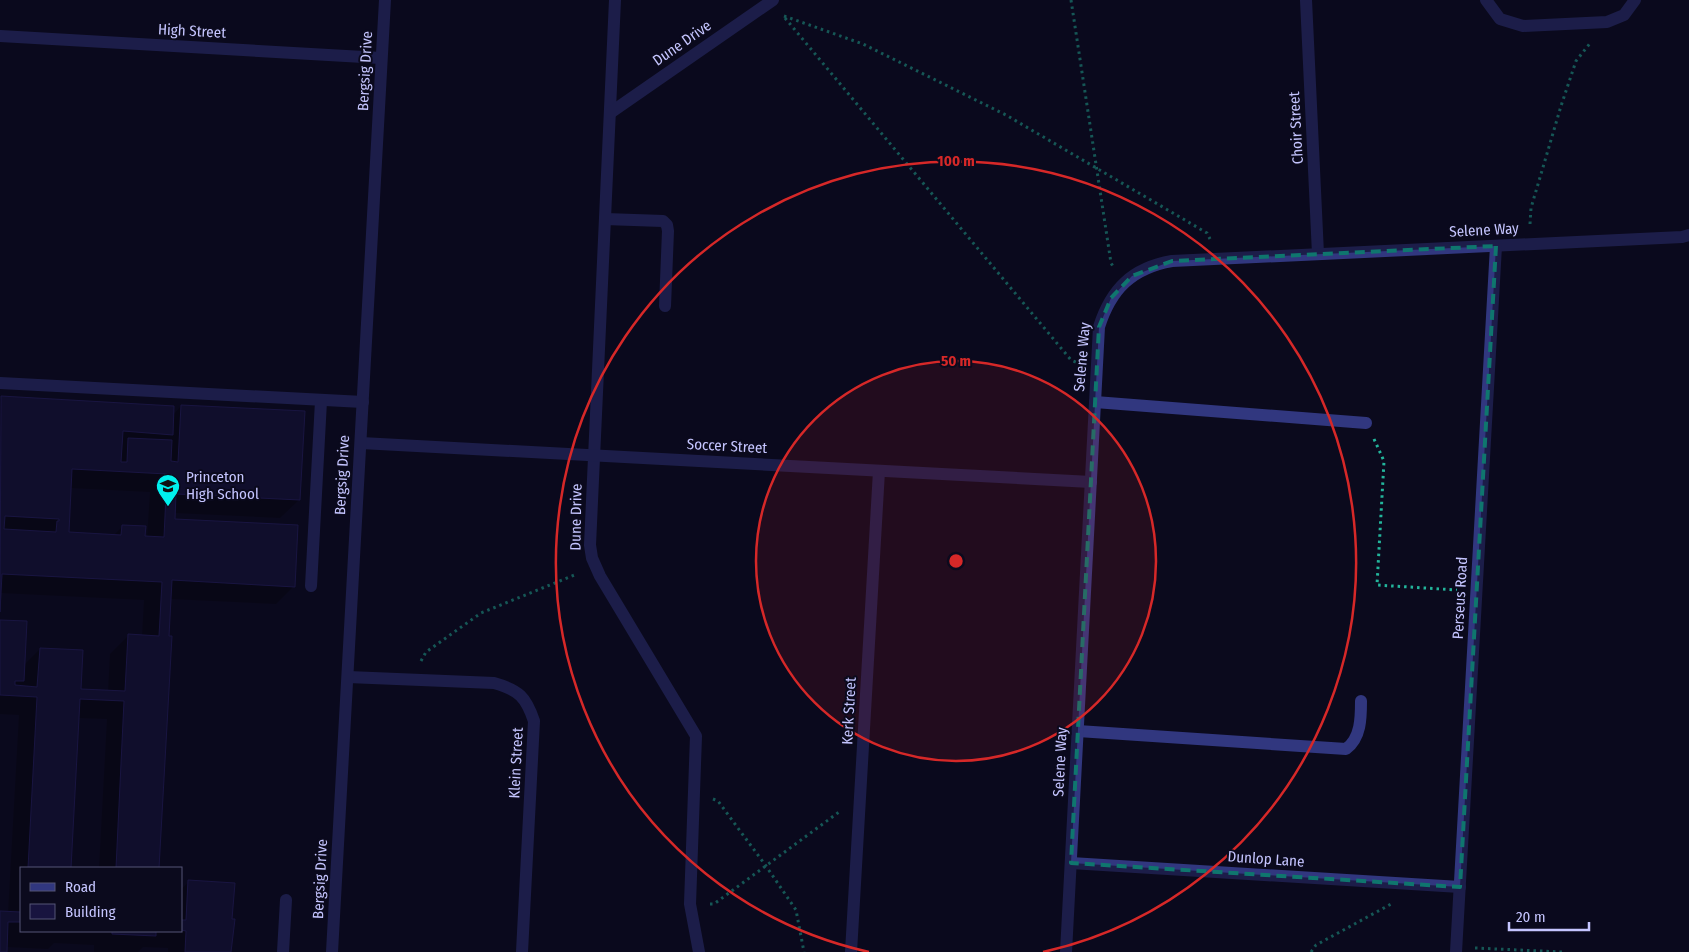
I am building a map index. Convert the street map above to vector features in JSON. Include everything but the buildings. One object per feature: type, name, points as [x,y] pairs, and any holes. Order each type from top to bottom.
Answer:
[{"type":"street","name":"Bergsig Drive","points":[[332,952],[385,0]]},
{"type":"street","name":"Dune Drive","points":[[615,0],[590,545],[595,568],[696,736],[690,904],[699,952]]},
{"type":"street","name":"Choir Street","points":[[1306,0],[1318,254]]},
{"type":"street","points":[[1486,0],[1500,19],[1523,26],[1607,22],[1624,14],[1635,0]]},
{"type":"street","name":"Dune Drive","points":[[610,113],[770,2]]},
{"type":"street","name":"High Street","points":[[0,36],[381,58]]},
{"type":"street","points":[[605,220],[655,219],[663,220],[667,225],[665,306]]},
{"type":"street","name":"Selene Way","points":[[1066,952],[1099,327],[1111,298],[1121,285],[1144,269],[1158,264],[1219,259],[1682,237],[1689,235]]},
{"type":"street","name":"Perseus Road","points":[[1456,949],[1496,246]]},
{"type":"street","points":[[0,383],[363,402]]},
{"type":"street","points":[[311,586],[321,401]]},
{"type":"street","points":[[1095,402],[1366,423]]},
{"type":"street","name":"Soccer Street","points":[[361,443],[1091,482]]},
{"type":"street","name":"Kerk Street","points":[[851,952],[880,471]]},
{"type":"street","name":"Klein Street","points":[[348,677],[494,683],[509,687],[520,694],[529,706],[534,721],[522,952]]},
{"type":"street","points":[[1078,732],[1346,749],[1353,744],[1358,733],[1361,701]]},
{"type":"street","name":"Dunlop Lane","points":[[1070,863],[1460,887]]},
{"type":"street","points":[[283,952],[286,900]]},
{"type":"path","points":[[1071,0],[1112,263],[1121,285]]},
{"type":"path","points":[[770,2],[785,17],[1070,360],[1097,371]]},
{"type":"path","points":[[785,17],[863,44],[1006,115],[1097,170],[1207,232],[1219,259]]},
{"type":"path","points":[[1529,244],[1531,208],[1576,61],[1607,22]]},
{"type":"path","points":[[1366,423],[1384,461],[1377,584],[1476,592]]},
{"type":"path","points":[[412,680],[426,652],[481,614],[565,578],[595,568]]},
{"type":"path","points":[[694,792],[718,801],[766,866],[796,910],[804,952]]},
{"type":"path","points":[[690,904],[714,904],[841,810],[859,812]]},
{"type":"path","points":[[1311,952],[1316,945],[1396,902]]},
{"type":"path","points":[[1456,949],[1562,952]]},
{"type":"highlighted area","points":[[1496,246],[1460,887],[1071,863],[1099,327],[1111,298],[1132,276],[1172,261]]},
{"type":"place","name":"Princeton High School","points":[[168,507]]}]
